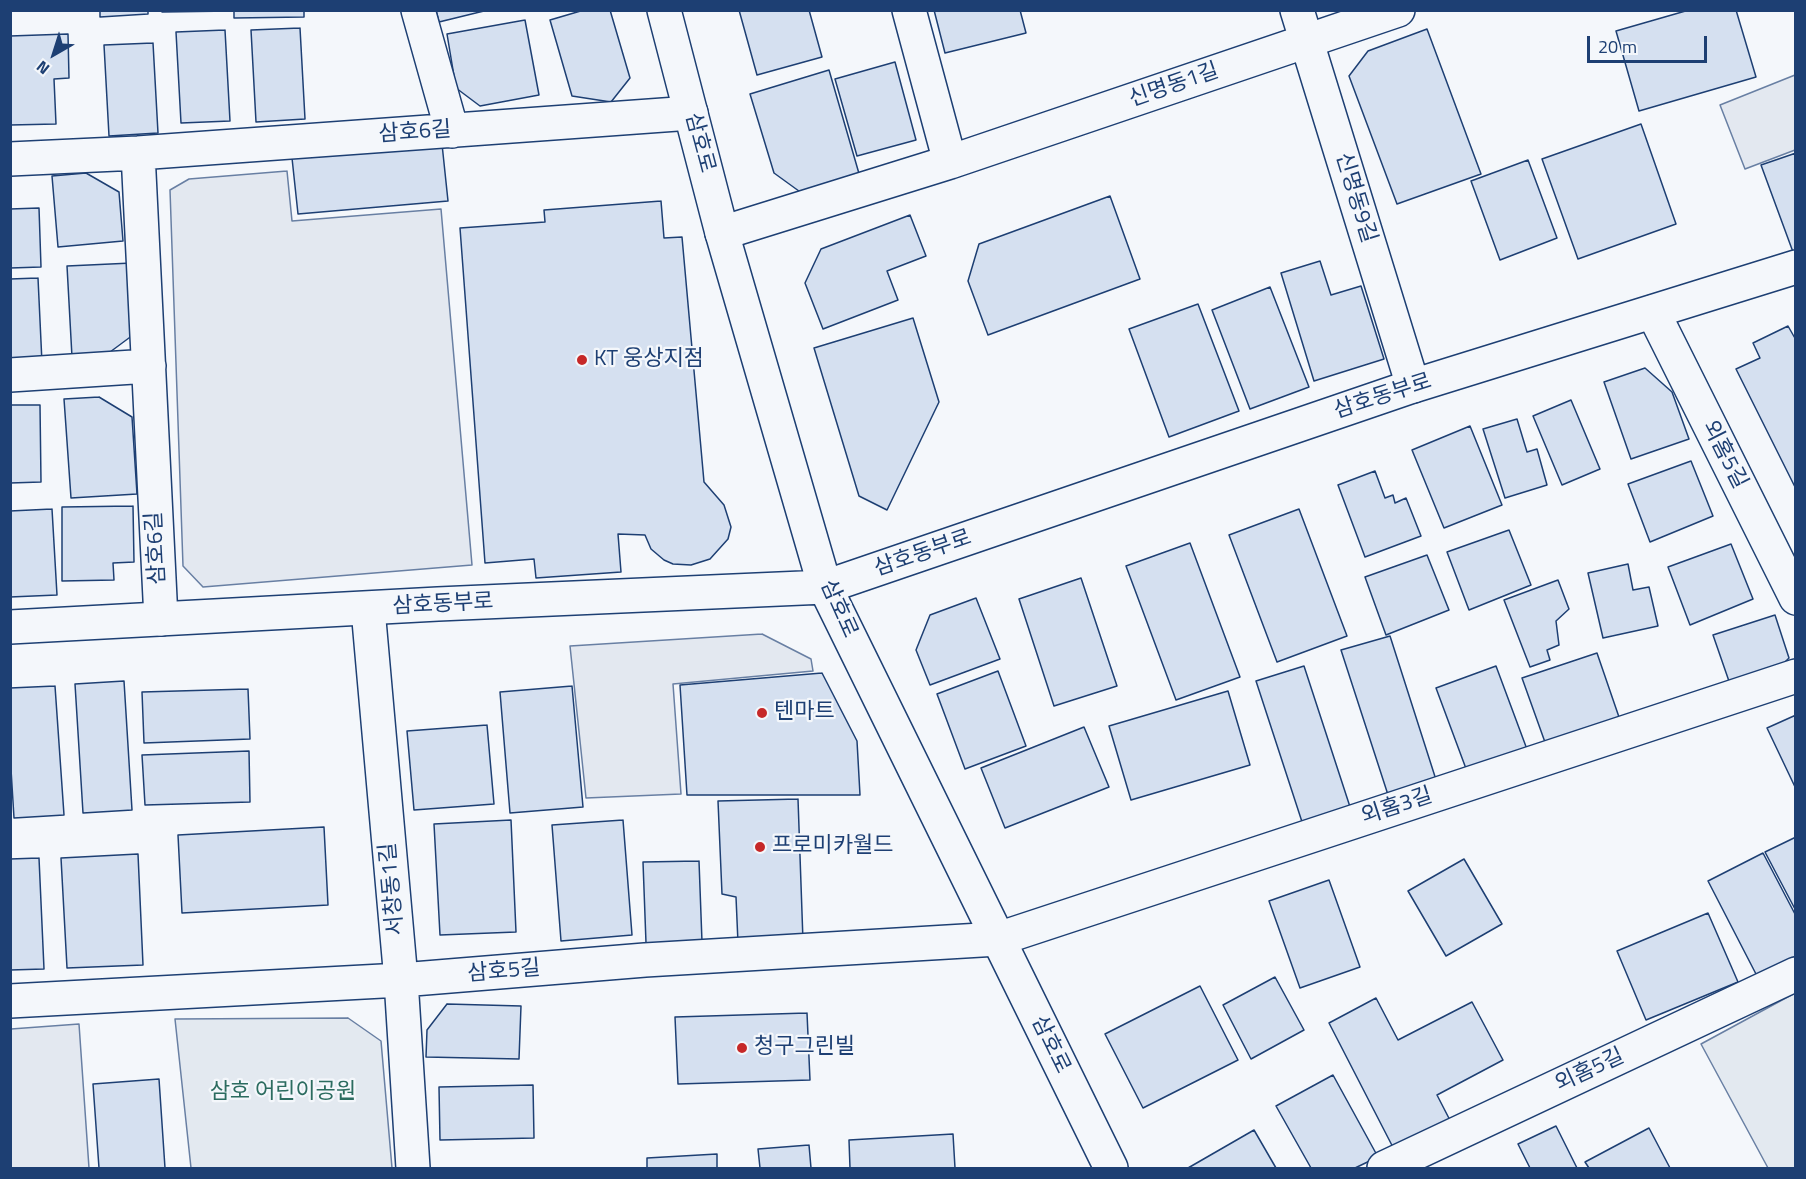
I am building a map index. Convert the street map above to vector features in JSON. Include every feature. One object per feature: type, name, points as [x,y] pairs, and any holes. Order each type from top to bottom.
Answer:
[{"type":"street","points":[[418,10],[452,131]]},
{"type":"street","name":"삼호로","points":[[664,10],[722,233],[825,587],[1111,1168]]},
{"type":"street","points":[[909,10],[951,162]]},
{"type":"street","name":"신명동1길","points":[[722,233],[951,162],[1301,26],[1398,10]]},
{"type":"street","name":"신명동9길","points":[[1301,26],[1413,386]]},
{"type":"street","name":"삼호6길","points":[[10,159],[138,153],[691,113]]},
{"type":"street","name":"삼호6길","points":[[138,153],[161,620]]},
{"type":"street","name":"삼호동부로","points":[[10,627],[438,604],[825,587],[1413,386],[1796,267]]},
{"type":"street","name":"외홈5길","points":[[1653,312],[1796,598]]},
{"type":"street","points":[[10,375],[149,366]]},
{"type":"street","name":"서창동1길","points":[[368,609],[401,980],[413,1168]]},
{"type":"street","name":"외홈3길","points":[[998,939],[1796,676]]},
{"type":"street","name":"삼호5길","points":[[10,1001],[401,980],[645,960],[998,939]]},
{"type":"street","name":"외홈5길","points":[[1384,1168],[1796,974]]},
{"type":"green space","points":[[1795,993],[1795,1168],[1768,1168],[1701,1044]]},
{"type":"green space","name":"삼호 어린이공원","points":[[348,1018],[381,1041],[392,1168],[191,1168],[175,1019]]},
{"type":"shaded area","points":[[1795,75],[1795,150],[1745,169],[1720,105]]},
{"type":"shaded area","points":[[287,171],[292,221],[441,209],[472,565],[203,587],[183,566],[170,190],[189,179]]},
{"type":"shaded area","points":[[762,634],[811,659],[813,671],[673,684],[681,794],[586,798],[570,646]]},
{"type":"shaded area","points":[[79,1024],[89,1168],[11,1168],[11,1029]]},
{"type":"building","points":[[100,10],[148,10],[148,14],[100,17]]},
{"type":"building","points":[[162,10],[232,10],[232,11],[162,12]]},
{"type":"building","points":[[234,10],[304,10],[304,17],[234,18]]},
{"type":"building","points":[[436,10],[488,10],[439,22]]},
{"type":"building","points":[[584,10],[610,10],[630,78],[611,102],[572,96],[550,20]]},
{"type":"building","points":[[739,10],[809,10],[822,57],[757,75]]},
{"type":"building","points":[[934,10],[1020,10],[1026,33],[945,53]]},
{"type":"building","points":[[1689,10],[1736,10],[1756,77],[1639,111],[1616,31]]},
{"type":"building","points":[[525,20],[539,95],[480,106],[456,88],[447,34]]},
{"type":"building","points":[[300,28],[305,119],[256,122],[251,30]]},
{"type":"building","points":[[1427,29],[1481,174],[1397,204],[1349,76],[1368,51]]},
{"type":"building","points":[[225,30],[230,121],[181,123],[176,32]]},
{"type":"building","points":[[68,34],[69,78],[54,79],[56,124],[10,125],[10,36]]},
{"type":"building","points":[[153,43],[158,133],[109,136],[104,45]]},
{"type":"building","points":[[895,62],[916,140],[857,156],[835,79]]},
{"type":"building","points":[[829,70],[860,177],[803,194],[774,173],[750,94]]},
{"type":"building","points":[[1641,124],[1676,224],[1578,259],[1542,159]]},
{"type":"building","points":[[442,144],[448,201],[298,214],[292,158]]},
{"type":"building","points":[[1796,153],[1796,251],[1793,252],[1761,165]]},
{"type":"building","points":[[1528,160],[1557,238],[1500,260],[1471,181]]},
{"type":"building","points":[[86,173],[119,192],[123,241],[58,247],[52,176]]},
{"type":"building","points":[[1110,196],[1140,279],[988,335],[968,281],[979,244]]},
{"type":"building","name":"KT 웅상지점","points":[[661,201],[664,238],[682,237],[704,482],[724,505],[731,527],[728,539],[710,559],[691,565],[673,564],[664,560],[651,549],[645,535],[618,534],[621,572],[536,578],[534,559],[485,563],[460,228],[545,222],[544,210]]},
{"type":"building","points":[[39,208],[41,267],[10,268],[10,209]]},
{"type":"building","points":[[910,215],[926,256],[887,271],[898,300],[823,329],[805,283],[821,249]]},
{"type":"building","points":[[1320,261],[1331,295],[1361,286],[1384,359],[1314,381],[1281,273]]},
{"type":"building","points":[[132,263],[137,332],[106,355],[72,357],[67,266]]},
{"type":"building","points":[[38,278],[42,363],[10,364],[10,279]]},
{"type":"building","points":[[1270,287],[1309,387],[1250,409],[1212,310]]},
{"type":"building","points":[[1198,304],[1239,411],[1169,437],[1129,329]]},
{"type":"building","points":[[913,318],[939,402],[887,510],[859,496],[814,348]]},
{"type":"building","points":[[1788,326],[1796,340],[1796,489],[1736,369],[1760,358],[1753,343]]},
{"type":"building","points":[[1645,368],[1672,392],[1689,439],[1631,459],[1604,382]]},
{"type":"building","points":[[99,397],[132,417],[137,494],[71,498],[64,399]]},
{"type":"building","points":[[1571,400],[1600,469],[1562,485],[1533,416]]},
{"type":"building","points":[[10,405],[40,405],[41,482],[10,483]]},
{"type":"building","points":[[1517,419],[1527,452],[1537,449],[1547,485],[1505,498],[1483,429]]},
{"type":"building","points":[[1470,426],[1502,505],[1444,528],[1412,450]]},
{"type":"building","points":[[1691,461],[1713,516],[1650,542],[1628,484]]},
{"type":"building","points":[[1375,471],[1385,498],[1393,495],[1395,503],[1406,498],[1421,536],[1365,557],[1338,485]]},
{"type":"building","points":[[133,506],[134,562],[113,563],[114,580],[62,581],[62,507]]},
{"type":"building","points":[[52,509],[57,595],[10,597],[10,511]]},
{"type":"building","points":[[1299,509],[1347,636],[1277,662],[1229,535]]},
{"type":"building","points":[[1509,530],[1531,585],[1469,610],[1447,552]]},
{"type":"building","points":[[1190,543],[1240,677],[1176,700],[1126,566]]},
{"type":"building","points":[[1731,544],[1753,599],[1690,625],[1668,567]]},
{"type":"building","points":[[1427,555],[1449,610],[1386,635],[1365,577]]},
{"type":"building","points":[[1628,564],[1633,590],[1649,587],[1658,626],[1603,638],[1588,573]]},
{"type":"building","points":[[1081,578],[1117,686],[1054,706],[1019,599]]},
{"type":"building","points":[[1558,580],[1569,609],[1556,621],[1559,645],[1547,650],[1550,660],[1530,667],[1504,600]]},
{"type":"building","points":[[976,598],[1000,659],[930,685],[916,650],[930,615]]},
{"type":"building","points":[[1775,615],[1789,658],[1774,673],[1731,687],[1713,635]]},
{"type":"building","points":[[1390,636],[1438,786],[1390,801],[1341,650]]},
{"type":"building","points":[[1597,653],[1620,720],[1546,745],[1522,678]]},
{"type":"building","points":[[1304,666],[1353,816],[1305,831],[1256,681]]},
{"type":"building","points":[[1496,666],[1528,752],[1468,774],[1436,688]]},
{"type":"building","points":[[998,671],[1026,746],[965,769],[937,694]]},
{"type":"building","name":"텐마트","points":[[822,673],[857,741],[860,795],[687,795],[680,685]]},
{"type":"building","points":[[124,681],[132,810],[83,813],[75,684]]},
{"type":"building","points":[[55,686],[64,815],[14,818],[10,753],[10,688]]},
{"type":"building","points":[[572,686],[583,807],[510,813],[500,692]]},
{"type":"building","points":[[248,689],[250,739],[144,743],[142,692]]},
{"type":"building","points":[[1228,691],[1250,765],[1131,800],[1109,726]]},
{"type":"building","points":[[1796,715],[1796,789],[1767,728]]},
{"type":"building","points":[[487,725],[494,804],[414,810],[407,731]]},
{"type":"building","points":[[1084,727],[1109,787],[1005,828],[981,768]]},
{"type":"building","points":[[249,751],[250,802],[145,805],[142,755]]},
{"type":"building","name":"프로미카월드","points":[[798,799],[803,941],[738,943],[736,897],[722,894],[718,801]]},
{"type":"building","points":[[511,820],[516,932],[440,935],[434,824]]},
{"type":"building","points":[[623,820],[632,935],[561,941],[552,825]]},
{"type":"building","points":[[324,827],[328,905],[182,913],[178,835]]},
{"type":"building","points":[[1796,837],[1796,911],[1765,852]]},
{"type":"building","points":[[1763,853],[1796,916],[1796,956],[1757,976],[1708,881]]},
{"type":"building","points":[[138,854],[143,965],[67,968],[61,858]]},
{"type":"building","points":[[39,858],[44,969],[10,970],[10,859]]},
{"type":"building","points":[[1464,859],[1502,924],[1446,956],[1408,891]]},
{"type":"building","points":[[699,861],[702,942],[646,943],[643,862]]},
{"type":"building","points":[[1329,880],[1360,967],[1300,988],[1269,901]]},
{"type":"building","points":[[1708,913],[1738,982],[1646,1020],[1617,951]]},
{"type":"building","points":[[1275,977],[1304,1030],[1251,1059],[1223,1005]]},
{"type":"building","points":[[1200,986],[1238,1060],[1143,1108],[1105,1034]]},
{"type":"building","points":[[1376,998],[1398,1040],[1472,1002],[1503,1060],[1437,1095],[1455,1130],[1399,1159],[1329,1023]]},
{"type":"building","points":[[447,1004],[521,1006],[519,1059],[426,1057],[427,1030]]},
{"type":"building","name":"청구그린빌","points":[[807,1013],[810,1080],[678,1084],[675,1017]]},
{"type":"building","points":[[1333,1075],[1378,1157],[1355,1168],[1311,1168],[1276,1106]]},
{"type":"building","points":[[159,1079],[165,1168],[99,1168],[93,1084]]},
{"type":"building","points":[[533,1085],[534,1138],[440,1140],[439,1087]]},
{"type":"building","points":[[1556,1126],[1577,1168],[1530,1168],[1518,1144]]},
{"type":"building","points":[[1649,1128],[1670,1168],[1589,1168],[1585,1162]]},
{"type":"building","points":[[1254,1130],[1276,1168],[1188,1168]]},
{"type":"building","points":[[953,1134],[955,1168],[850,1168],[849,1140]]},
{"type":"building","points":[[809,1145],[811,1168],[760,1168],[758,1149]]},
{"type":"building","points":[[717,1154],[717,1168],[647,1168],[647,1158]]},
{"type":"place","name":"KT 웅상지점","points":[[582,360]]},
{"type":"place","name":"텐마트","points":[[762,713]]},
{"type":"place","name":"프로미카월드","points":[[760,847]]},
{"type":"place","name":"청구그린빌","points":[[742,1048]]}]
